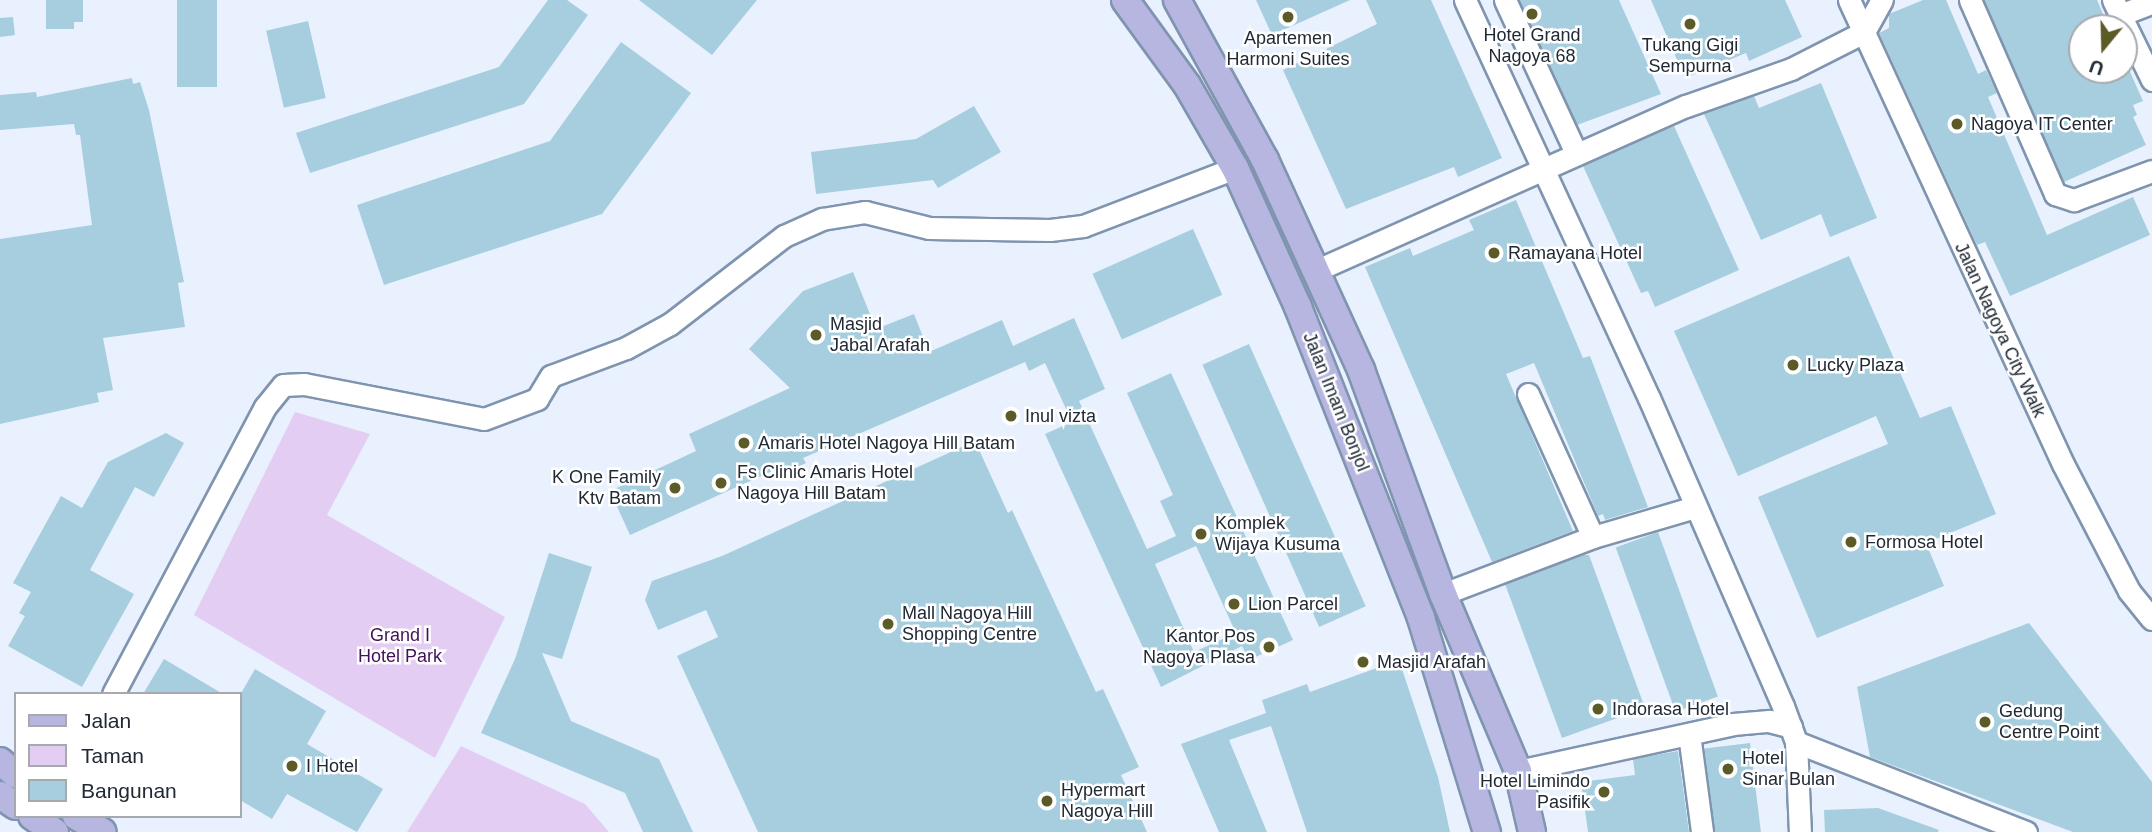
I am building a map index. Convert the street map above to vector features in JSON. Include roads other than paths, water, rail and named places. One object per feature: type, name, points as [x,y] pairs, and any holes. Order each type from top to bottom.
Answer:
[{"type":"main road","name":"Jalan Imam Bonjol","points":[[1125,0],[1187,85],[1235,168],[1330,382],[1421,618],[1487,832]]},
{"type":"main road","name":"Jalan Imam Bonjol","points":[[1177,0],[1220,73],[1317,270],[1361,370],[1443,594],[1518,771],[1532,832]]},
{"type":"main road","points":[[1330,382],[1361,370]]},
{"type":"main road","points":[[0,761],[14,773]]},
{"type":"main road","points":[[35,818],[55,832]]},
{"type":"main road","points":[[79,818],[103,832]]},
{"type":"street","points":[[1465,0],[1543,167],[1794,735],[1800,832]]},
{"type":"street","points":[[1504,0],[1576,153]]},
{"type":"street","name":"Jalan Nagoya City Walk","points":[[1849,0],[2063,464],[2129,591],[2152,618]]},
{"type":"street","points":[[1317,270],[1576,153],[1791,69],[1864,32],[1882,0]]},
{"type":"street","points":[[1970,0],[2055,194],[2074,200],[2152,171]]},
{"type":"street","points":[[2152,3],[2117,8],[2152,80]]},
{"type":"street","points":[[114,692],[265,407],[283,385],[303,384],[484,419],[537,399],[551,376],[626,348],[670,324],[784,236],[822,219],[865,212],[929,228],[1050,230],[1083,226],[1235,168]]},
{"type":"street","points":[[1528,394],[1593,537]]},
{"type":"street","points":[[1443,594],[1593,537],[1695,507]]},
{"type":"street","points":[[1518,771],[1755,721],[2026,832]]},
{"type":"street","points":[[1689,734],[1702,832]]},
{"type":"place","name":"Hotel Grand Nagoya 68","points":[[1532,14]]},
{"type":"place","name":"Apartemen Harmoni Suites","points":[[1288,17]]},
{"type":"place","name":"Tukang Gigi Sempurna","points":[[1690,24]]},
{"type":"place","name":"Nagoya IT Center","points":[[1957,124]]},
{"type":"place","name":"Ramayana Hotel","points":[[1494,253]]},
{"type":"place","name":"Masjid Jabal Arafah","points":[[816,335]]},
{"type":"place","name":"Lucky Plaza","points":[[1793,365]]},
{"type":"place","name":"Inul vizta","points":[[1011,416]]},
{"type":"place","name":"Amaris Hotel Nagoya Hill Batam","points":[[744,443]]},
{"type":"place","name":"Fs Clinic Amaris Hotel Nagoya Hill Batam","points":[[721,483]]},
{"type":"place","name":"K One Family Ktv Batam","points":[[675,488]]},
{"type":"place","name":"Komplek Wijaya Kusuma","points":[[1201,534]]},
{"type":"place","name":"Formosa Hotel","points":[[1851,542]]},
{"type":"place","name":"Lion Parcel","points":[[1234,604]]},
{"type":"place","name":"Mall Nagoya Hill Shopping Centre","points":[[888,624]]},
{"type":"place","name":"Kantor Pos Nagoya Plasa","points":[[1269,647]]},
{"type":"place","name":"Masjid Arafah","points":[[1363,662]]},
{"type":"place","name":"Indorasa Hotel","points":[[1598,709]]},
{"type":"place","name":"Gedung Centre Point","points":[[1985,722]]},
{"type":"place","name":"I Hotel","points":[[292,766]]},
{"type":"place","name":"Hotel Sinar Bulan","points":[[1728,769]]},
{"type":"place","name":"Hotel Limindo Pasifik","points":[[1604,792]]},
{"type":"place","name":"Hypermart Nagoya Hill","points":[[1047,801]]},
{"type":"park label","name":"Grand I Hotel Park","points":[[400,646]]}]
